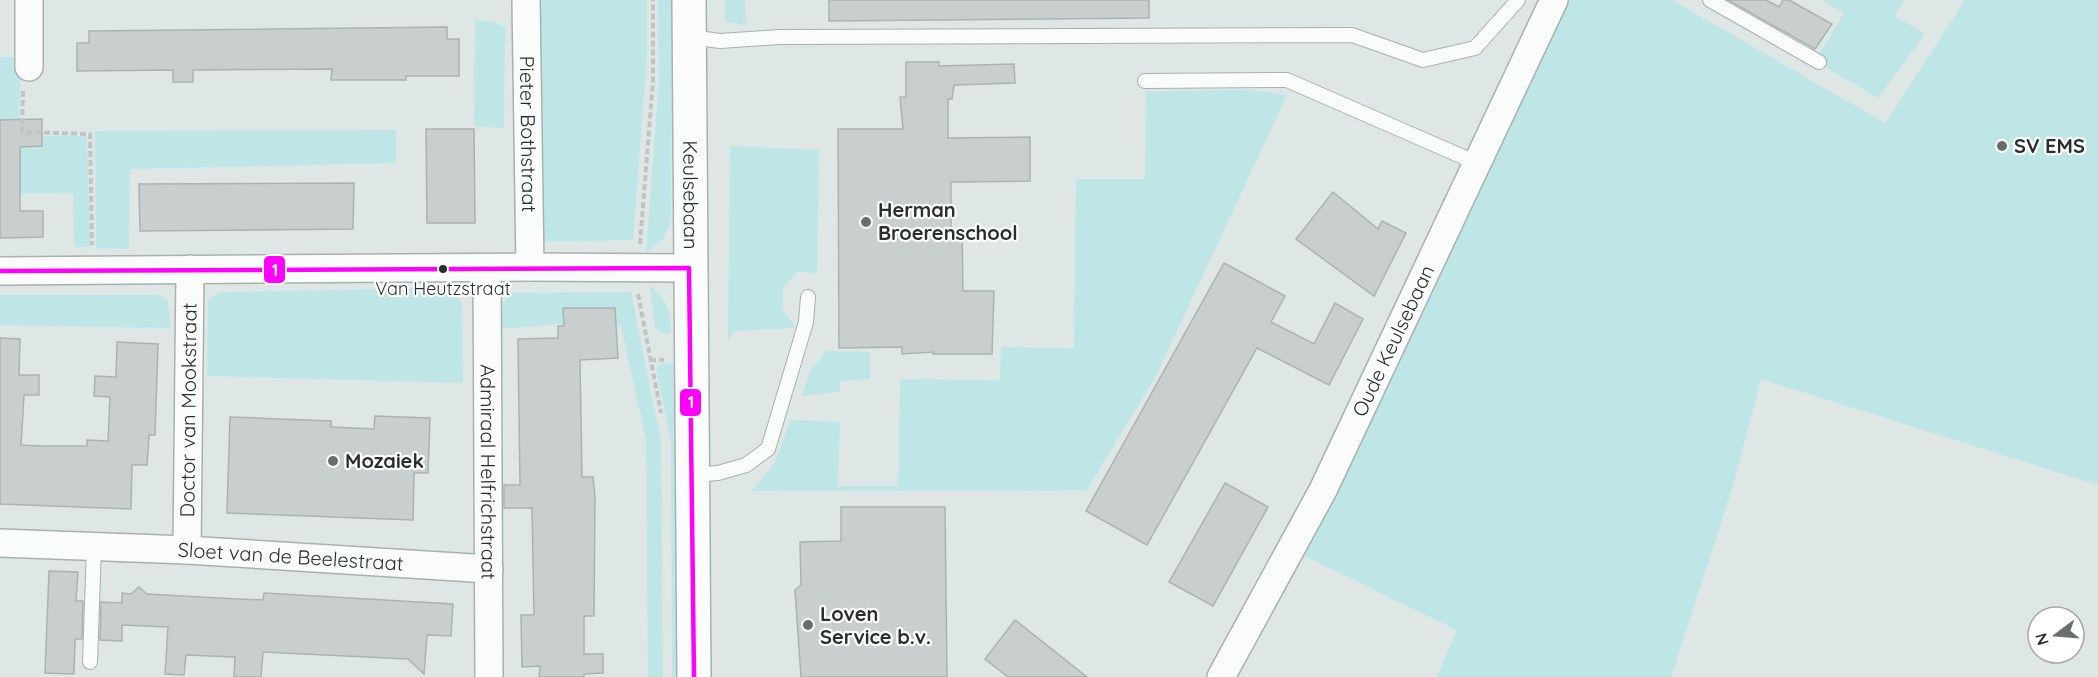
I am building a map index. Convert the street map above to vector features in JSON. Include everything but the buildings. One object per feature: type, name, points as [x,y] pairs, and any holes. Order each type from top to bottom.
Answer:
[{"type":"street","points":[[29,67],[30,0]]},
{"type":"street","name":"Pieter Bothstraat","points":[[526,0],[530,267]]},
{"type":"street","name":"Keulsebaan","points":[[690,0],[694,677]]},
{"type":"street","name":"Oude Keulsebaan","points":[[1221,677],[1323,490],[1554,0]]},
{"type":"street","name":"Admiraal Helfrichstraat","points":[[487,268],[489,677]]},
{"type":"street","points":[[0,271],[690,268]]},
{"type":"street","name":"Doctor van Mookstraat","points":[[187,550],[190,269]]},
{"type":"street","name":"Sloet van de Beelestraat","points":[[0,543],[187,550],[489,569]]},
{"type":"lane","points":[[690,37],[720,41],[780,37],[1352,35],[1423,60],[1475,48],[1518,0]]},
{"type":"lane","points":[[1710,0],[1819,62]]},
{"type":"lane","points":[[1145,81],[1287,80],[1477,163]]},
{"type":"lane","points":[[692,475],[718,473],[746,465],[768,449],[806,322],[808,297]]},
{"type":"lane","points":[[90,662],[94,547]]},
{"type":"path","points":[[653,0],[653,80],[638,268],[641,321],[662,415]]},
{"type":"path","points":[[29,67],[23,76],[22,132],[90,134],[92,270]]},
{"type":"shaded area","points":[[537,0],[647,0],[647,55],[633,240],[538,242]]},
{"type":"shaded area","points":[[658,0],[672,0],[671,220],[663,239],[646,253],[659,81]]},
{"type":"shaded area","points":[[725,0],[745,0],[746,25],[725,21]]},
{"type":"shaded area","points":[[1563,0],[1672,0],[1885,123],[1965,0],[2098,0],[2098,485],[1761,379],[1733,486],[1671,677],[1437,677],[1457,630],[1298,553]]},
{"type":"shaded area","points":[[1822,0],[1904,0],[1895,16],[1925,34],[1878,98],[1815,61],[1844,13]]},
{"type":"shaded area","points":[[475,20],[493,22],[505,27],[504,128],[474,126]]},
{"type":"shaded area","points":[[0,57],[21,57],[19,136],[87,136],[90,247],[74,247],[73,193],[0,194]]},
{"type":"shaded area","points":[[1249,90],[1287,95],[1155,378],[1087,490],[752,491],[775,463],[790,420],[840,422],[838,486],[897,486],[900,379],[1000,380],[1001,347],[1074,348],[1076,179],[1145,179],[1146,91]]},
{"type":"shaded area","points":[[396,130],[396,163],[130,169],[129,249],[96,248],[95,131]]},
{"type":"shaded area","points":[[730,146],[819,150],[817,274],[798,271],[783,287],[783,310],[796,328],[735,331],[728,340]]},
{"type":"shaded area","points":[[650,286],[667,306],[671,333],[662,333],[655,327]]},
{"type":"shaded area","points":[[448,288],[462,302],[463,383],[207,376],[208,301],[220,292]]},
{"type":"shaded area","points":[[631,292],[661,442],[663,677],[648,677],[646,440],[621,326],[559,324],[498,329],[500,307],[512,293]]},
{"type":"shaded area","points":[[0,295],[158,295],[168,301],[171,328],[0,325]]},
{"type":"shaded area","points":[[827,351],[870,352],[870,379],[840,381],[840,392],[802,396],[810,371]]},
{"type":"shaded area","points":[[673,363],[679,677],[672,677],[671,441],[656,370],[659,364]]},
{"type":"transit line","name":"1","points":[[0,271],[689,268],[694,677]]},
{"type":"place","name":"SV EMS","points":[[2002,146]]},
{"type":"place","name":"Herman Broerenschool","points":[[866,222]]},
{"type":"place","name":"Van Heutzstraat","points":[[443,269]]},
{"type":"place","name":"Mozaiek","points":[[333,461]]},
{"type":"place","name":"Loven Service b.v.","points":[[808,625]]}]
